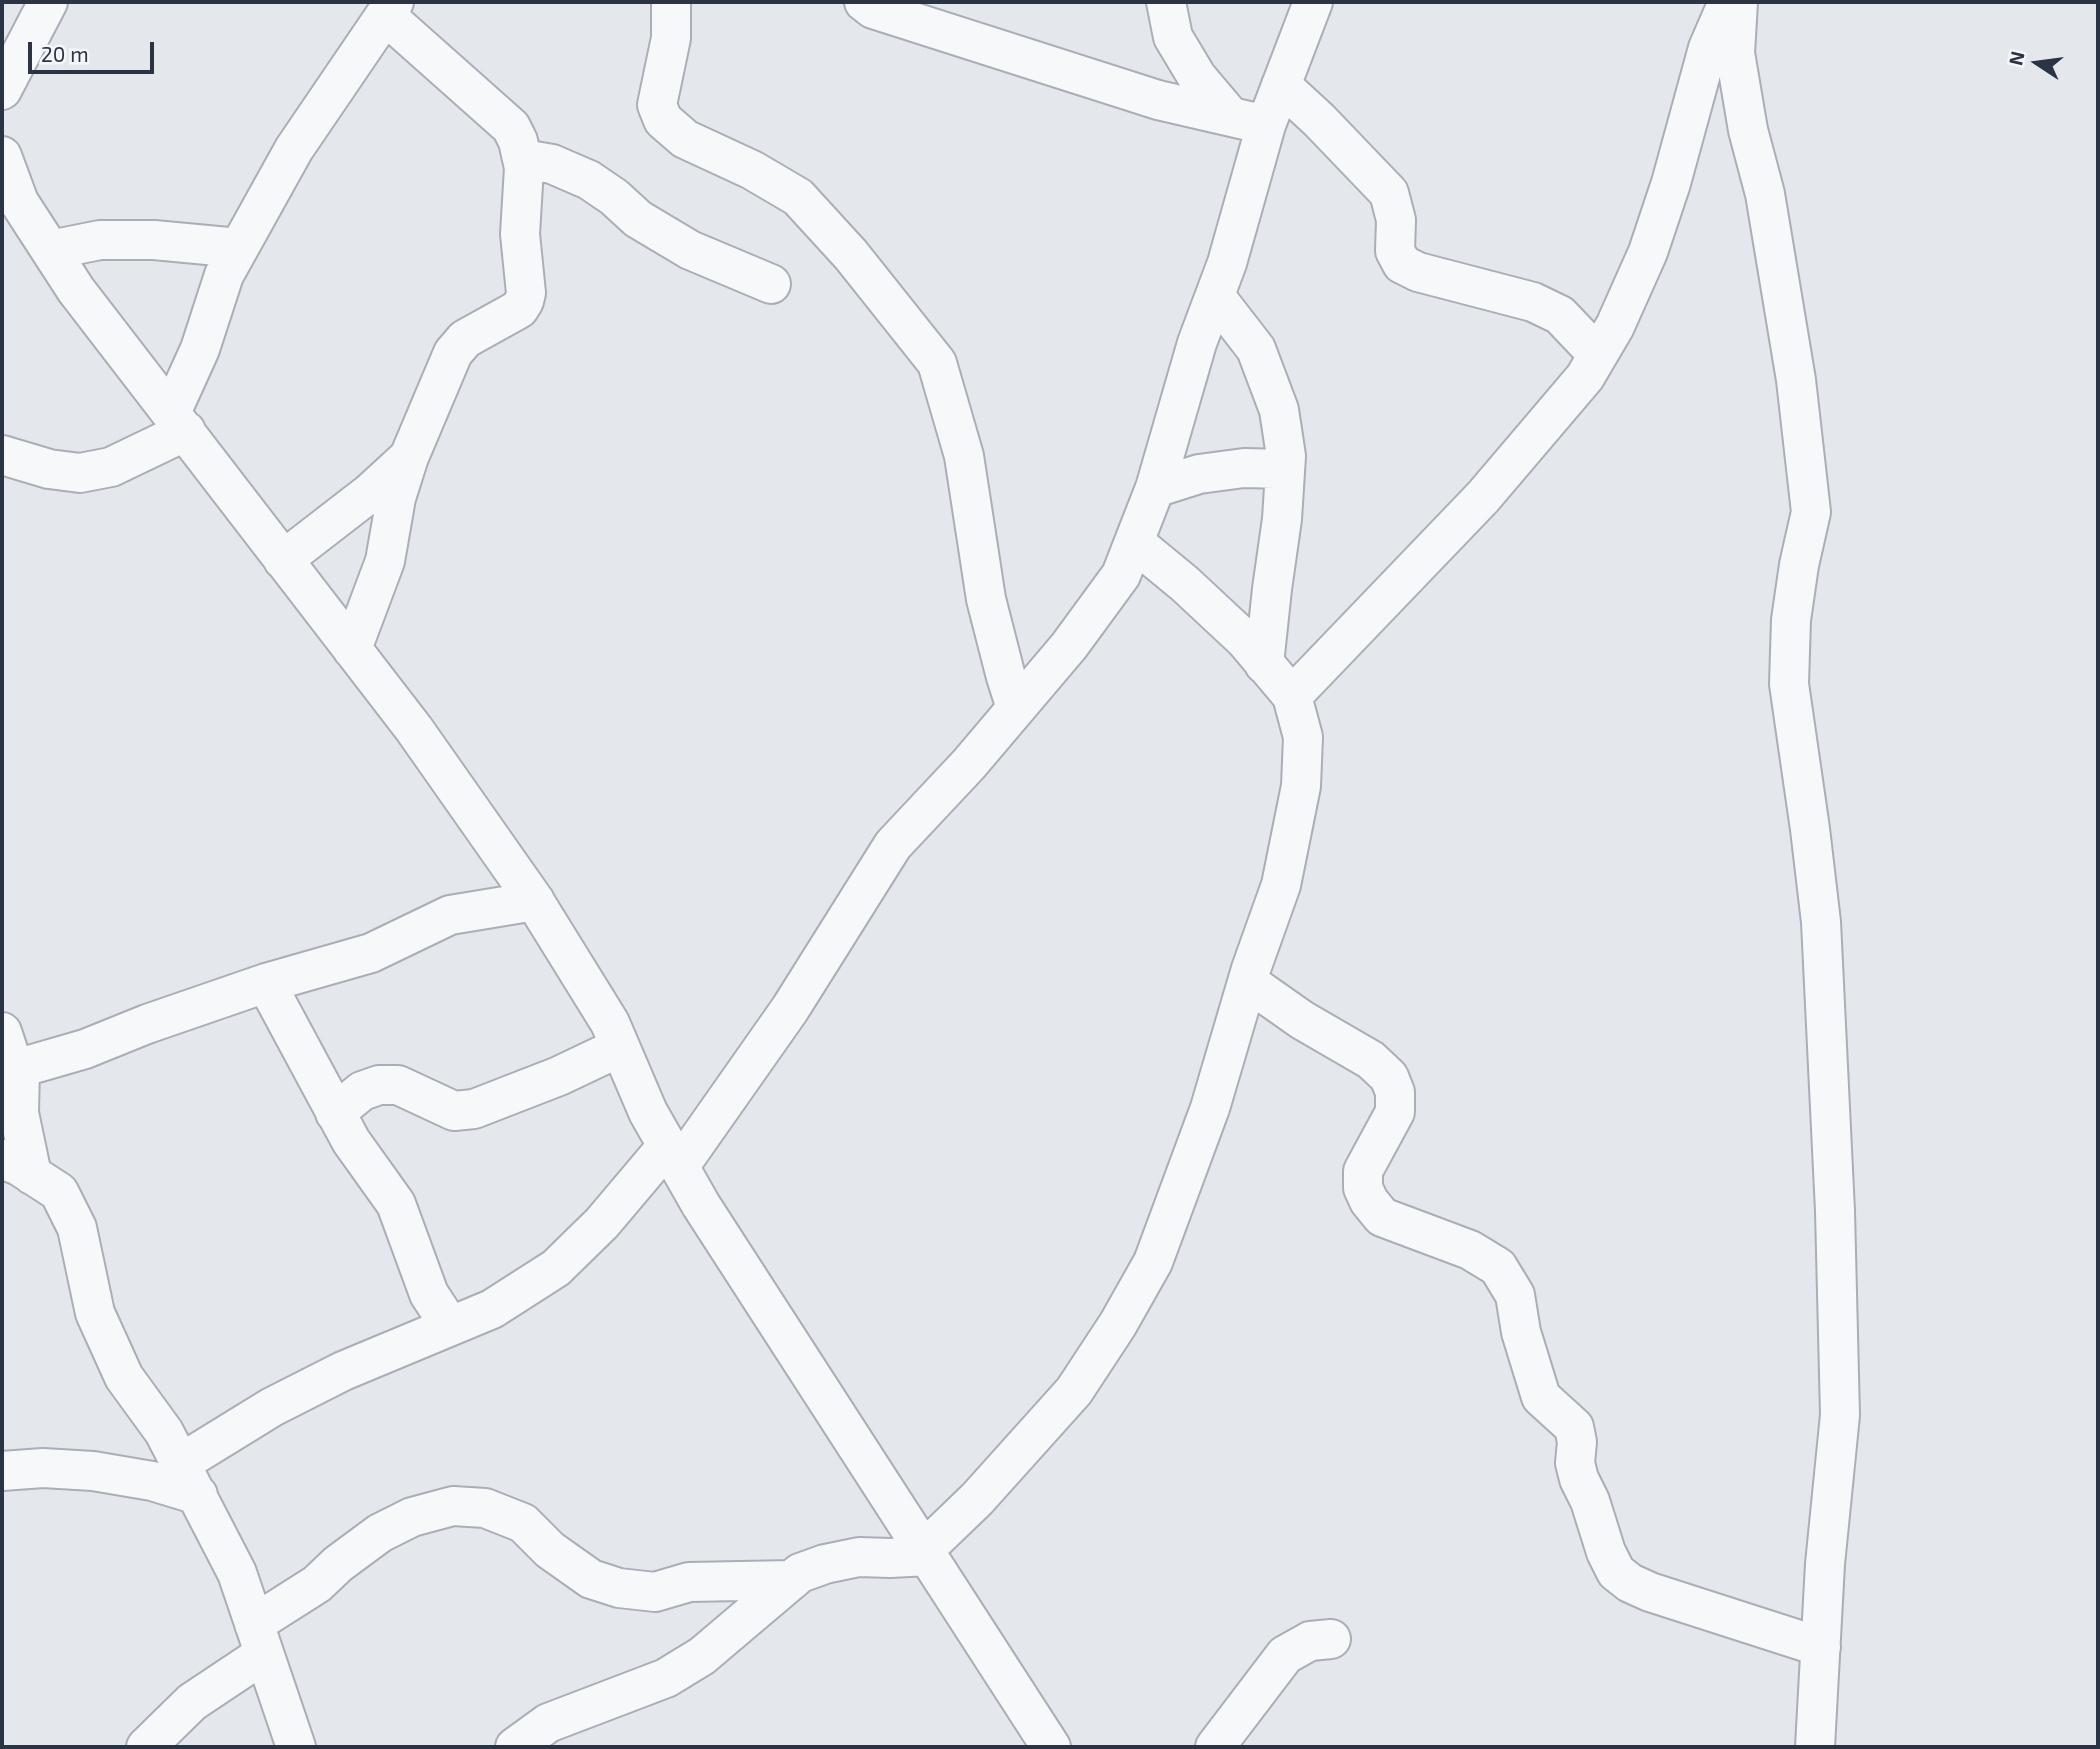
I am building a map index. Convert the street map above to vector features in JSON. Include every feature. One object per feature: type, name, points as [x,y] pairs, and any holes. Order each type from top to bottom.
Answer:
[{"type":"street","points":[[2,90],[48,2]]},
{"type":"street","points":[[671,2],[671,38],[657,105],[663,120],[685,139],[752,170],[798,197],[850,255],[937,363],[964,456],[986,599],[1016,708]]},
{"type":"street","points":[[864,2],[873,9],[1158,100],[1266,125]]},
{"type":"street","points":[[1166,2],[1173,37],[1197,77],[1230,116]]},
{"type":"street","points":[[2,1471],[43,1468],[93,1471],[152,1481],[189,1479],[272,1407],[343,1371],[492,1309],[556,1268],[673,1156],[790,1009],[892,845],[1069,646],[1121,575],[1155,488],[1198,343],[1227,263],[1266,125],[1313,2]]},
{"type":"street","points":[[1292,696],[1483,497],[1585,377],[1615,326],[1648,251],[1671,183],[1708,48],[1728,2]]},
{"type":"street","points":[[1738,2],[1735,53],[1748,130],[1765,194],[1796,380],[1811,512],[1799,565],[1791,620],[1789,684],[1821,922],[1839,1312],[1840,1415],[1825,1564],[1815,1747]]},
{"type":"street","points":[[2,455],[49,469],[80,473],[111,467],[178,422],[225,275],[295,149],[389,8],[511,127],[518,141],[524,168],[520,234],[526,293],[519,309],[465,339],[453,354],[409,457],[396,498],[385,561],[352,649]]},
{"type":"street","points":[[1281,85],[1390,193],[1396,220],[1395,251],[1402,264],[1418,272],[1533,302],[1560,315],[1598,355]]},
{"type":"street","points":[[2,156],[10,207],[50,250],[76,290],[414,729],[535,901],[610,1023],[648,1112],[701,1205],[926,1553],[1045,1745]]},
{"type":"street","points":[[523,159],[552,164],[589,180],[614,197],[638,219],[690,250],[771,284]]},
{"type":"street","points":[[50,250],[100,240],[154,240],[239,248]]},
{"type":"street","points":[[1215,296],[1256,349],[1279,410],[1286,456],[1282,519],[1264,664]]},
{"type":"street","points":[[283,559],[362,499],[409,457]]},
{"type":"street","points":[[1155,488],[1199,474],[1244,468],[1285,469]]},
{"type":"street","points":[[515,1747],[548,1723],[678,1671],[702,1656],[800,1573],[825,1564],[859,1557],[890,1558],[926,1553],[1074,1391],[1118,1324],[1153,1262],[1210,1108],[1280,886],[1301,786],[1303,737],[1292,696],[1245,640],[1185,584],[1134,542]]},
{"type":"street","points":[[12,1069],[85,1049],[147,1024],[266,984],[372,953],[450,915],[535,901]]},
{"type":"street","points":[[1248,982],[1302,1020],[1371,1060],[1389,1077],[1395,1092],[1395,1112],[1363,1171],[1363,1188],[1369,1201],[1382,1217],[1471,1250],[1498,1267],[1515,1295],[1521,1332],[1541,1397],[1573,1427],[1577,1442],[1575,1462],[1579,1479],[1616,1572],[1630,1583],[1650,1592],[1821,1647]]},
{"type":"street","points":[[266,984],[351,1142],[396,1204],[429,1294],[450,1326]]},
{"type":"street","points":[[2,1032],[12,1069],[19,1114],[17,1167],[59,1192],[77,1228],[95,1313],[124,1377],[164,1432],[237,1573],[296,1747]]},
{"type":"street","points":[[335,1113],[362,1091],[379,1084],[398,1085],[454,1111],[474,1109],[559,1076],[620,1047]]},
{"type":"street","points":[[146,1747],[338,1564],[380,1533],[412,1517],[453,1506],[485,1507],[523,1523],[550,1550],[591,1579],[619,1588],[655,1592],[690,1582],[792,1580]]},
{"type":"street","points":[[1215,1747],[1285,1655],[1310,1641],[1331,1639]]}]
